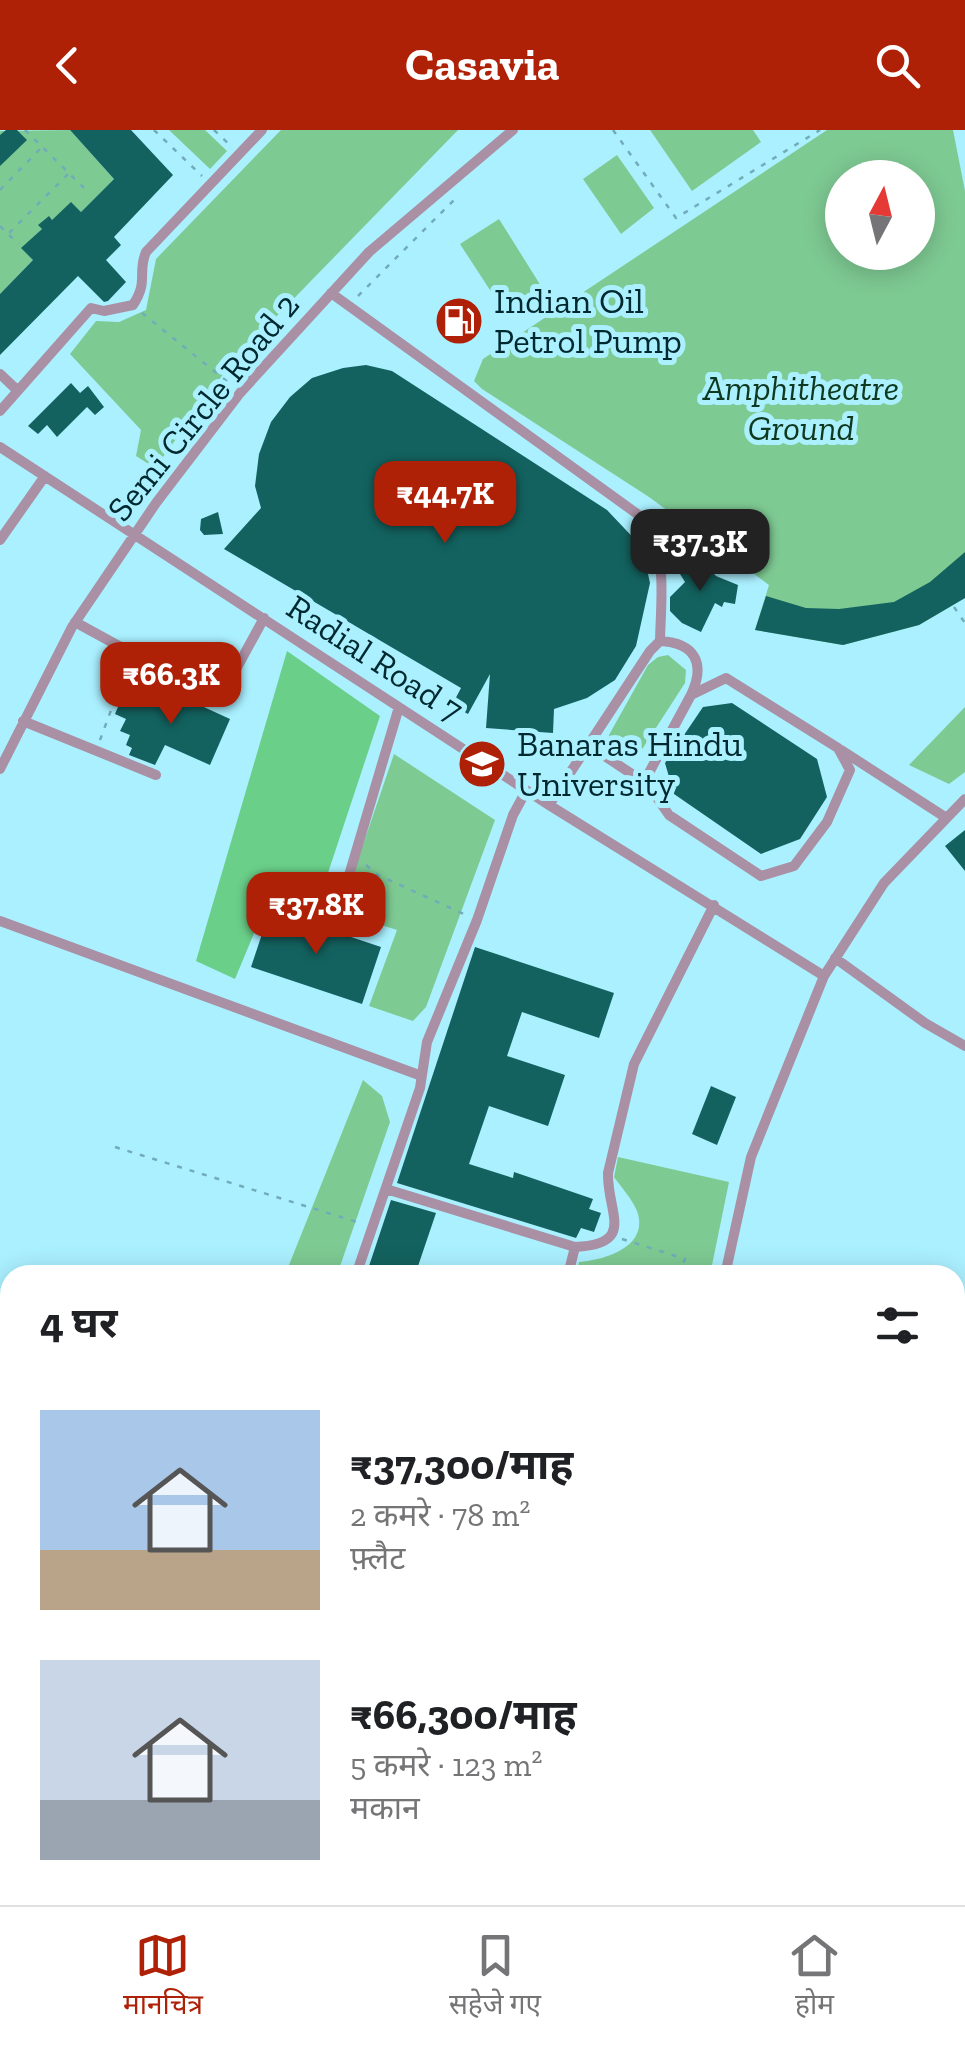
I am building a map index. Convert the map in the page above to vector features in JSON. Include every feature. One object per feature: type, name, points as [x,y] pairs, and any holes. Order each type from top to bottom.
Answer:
[{"type":"lane","points":[[0,410],[91,308],[104,311],[133,305],[145,279],[142,262],[146,252],[262,130]]},
{"type":"lane","name":"Semi Circle Road 2","points":[[0,769],[75,622],[240,392],[369,252],[513,130]]},
{"type":"lane","points":[[330,293],[647,521],[657,541],[662,565],[660,640],[548,805]]},
{"type":"lane","points":[[0,374],[16,390]]},
{"type":"lane","name":"Radial Road 7","points":[[0,447],[526,791],[824,976]]},
{"type":"lane","points":[[0,540],[45,476]]},
{"type":"lane","points":[[75,622],[203,692],[218,693],[228,684],[264,618]]},
{"type":"lane","points":[[644,782],[691,695],[698,668],[693,653],[676,642],[660,640]]},
{"type":"lane","points":[[691,695],[726,678],[945,817]]},
{"type":"lane","points":[[336,919],[399,707]]},
{"type":"lane","points":[[24,721],[156,775]]},
{"type":"lane","points":[[588,745],[644,782],[668,815],[761,876],[794,866],[827,822],[850,770],[838,748]]},
{"type":"lane","points":[[360,1265],[420,1088],[426,1042],[477,920],[513,815],[526,791]]},
{"type":"lane","points":[[727,1265],[751,1157],[824,976],[884,883],[965,799]]},
{"type":"lane","points":[[386,1189],[575,1247],[594,1246],[611,1236],[616,1214],[608,1172],[634,1064],[714,905]]},
{"type":"lane","points":[[0,921],[419,1075]]},
{"type":"lane","points":[[835,958],[965,1046]]},
{"type":"lane","points":[[570,1265],[575,1247]]},
{"type":"path","points":[[25,130],[84,188]]},
{"type":"path","points":[[154,130],[210,184]]},
{"type":"path","points":[[214,130],[239,154]]},
{"type":"path","points":[[613,130],[676,218],[820,130]]},
{"type":"path","points":[[0,190],[42,147]]},
{"type":"path","points":[[8,234],[69,173]]},
{"type":"path","points":[[350,304],[456,197]]},
{"type":"path","points":[[0,226],[19,244]]},
{"type":"path","points":[[133,305],[240,392]]},
{"type":"path","points":[[954,607],[965,624]]},
{"type":"path","points":[[96,751],[120,686]]},
{"type":"path","points":[[354,854],[378,875],[477,920]]},
{"type":"path","points":[[115,1147],[373,1227]]},
{"type":"path","points":[[611,1236],[685,1259],[682,1265]]},
{"type":"green space","points":[[70,130],[114,179],[81,212],[71,203],[52,220],[48,217],[39,225],[42,229],[22,248],[33,260],[0,294],[0,131]]},
{"type":"green space","points":[[169,130],[205,130],[227,151],[210,169]]},
{"type":"green space","points":[[281,130],[458,130],[232,362],[155,468],[136,456],[141,430],[70,354],[96,321],[119,322],[146,310],[156,259]]},
{"type":"green space","points":[[650,130],[753,130],[761,142],[692,191]]},
{"type":"green space","name":"Amphitheatre Ground","points":[[827,130],[953,130],[965,191],[965,598],[919,625],[843,645],[755,630],[769,585],[649,497],[474,381],[483,359]]},
{"type":"green space","points":[[617,155],[654,208],[621,234],[583,179]]},
{"type":"green space","points":[[499,219],[541,286],[503,310],[460,244]]},
{"type":"green space","points":[[287,651],[380,716],[321,894],[270,895],[235,979],[196,961]]},
{"type":"green space","points":[[668,655],[686,670],[685,683],[641,751],[628,753],[612,748],[608,745],[609,735],[648,665]]},
{"type":"green space","points":[[965,707],[965,772],[949,784],[909,765]]},
{"type":"green space","points":[[394,754],[495,820],[426,1007],[413,1021],[369,1006],[397,930],[340,912]]},
{"type":"green space","points":[[363,1080],[382,1096],[390,1122],[340,1265],[289,1265]]},
{"type":"green space","points":[[618,1157],[729,1182],[712,1265],[578,1265],[622,1249],[637,1234],[637,1211],[614,1177]]},
{"type":"building","points":[[6,130],[17,130],[27,140],[0,166],[0,135]]},
{"type":"building","points":[[70,130],[131,130],[173,175],[114,237],[121,245],[106,260],[126,282],[108,301],[104,302],[78,276],[0,355],[0,294],[33,260],[21,248],[42,229],[38,225],[49,216],[52,220],[71,202],[81,212],[114,179]]},
{"type":"building","points":[[366,365],[392,371],[607,510],[642,547],[650,583],[636,646],[615,680],[587,698],[554,709],[553,733],[486,728],[490,674],[468,714],[452,705],[461,688],[224,549],[261,508],[255,486],[259,454],[271,422],[290,397],[312,378]]},
{"type":"building","points":[[71,383],[80,393],[88,386],[104,407],[95,415],[87,407],[57,437],[47,425],[38,434],[28,426]]},
{"type":"building","points":[[218,512],[223,534],[204,535],[200,530],[201,519]]},
{"type":"building","points":[[965,552],[965,598],[919,625],[843,645],[755,630],[766,596],[806,608],[839,609],[894,602],[930,582]]},
{"type":"building","points":[[695,554],[716,576],[738,585],[735,604],[724,602],[722,607],[715,603],[701,632],[682,623],[670,611],[670,597],[685,582],[680,574],[685,572],[679,565]]},
{"type":"building","points":[[160,687],[230,719],[210,765],[165,745],[155,765],[129,755],[132,748],[126,745],[130,735],[120,731],[126,719],[115,714],[121,700],[132,706],[136,697],[145,701],[149,693],[156,696]]},
{"type":"building","points":[[732,703],[817,759],[827,797],[800,839],[761,854],[674,794],[665,763],[703,707]]},
{"type":"building","points":[[965,830],[965,871],[945,846]]},
{"type":"building","points":[[270,910],[381,947],[362,1004],[251,967]]},
{"type":"building","points":[[475,947],[614,993],[599,1038],[522,1012],[507,1056],[565,1075],[548,1126],[489,1106],[469,1164],[513,1178],[514,1172],[593,1199],[589,1209],[601,1213],[594,1232],[581,1228],[576,1238],[397,1183]]},
{"type":"building","points":[[711,1086],[736,1097],[717,1145],[692,1134]]},
{"type":"building","points":[[391,1200],[436,1213],[418,1265],[369,1265]]},
{"type":"place","name":"Indian Oil Petrol Pump","points":[[459,321]]},
{"type":"place","name":"Banaras Hindu University","points":[[482,764]]}]
